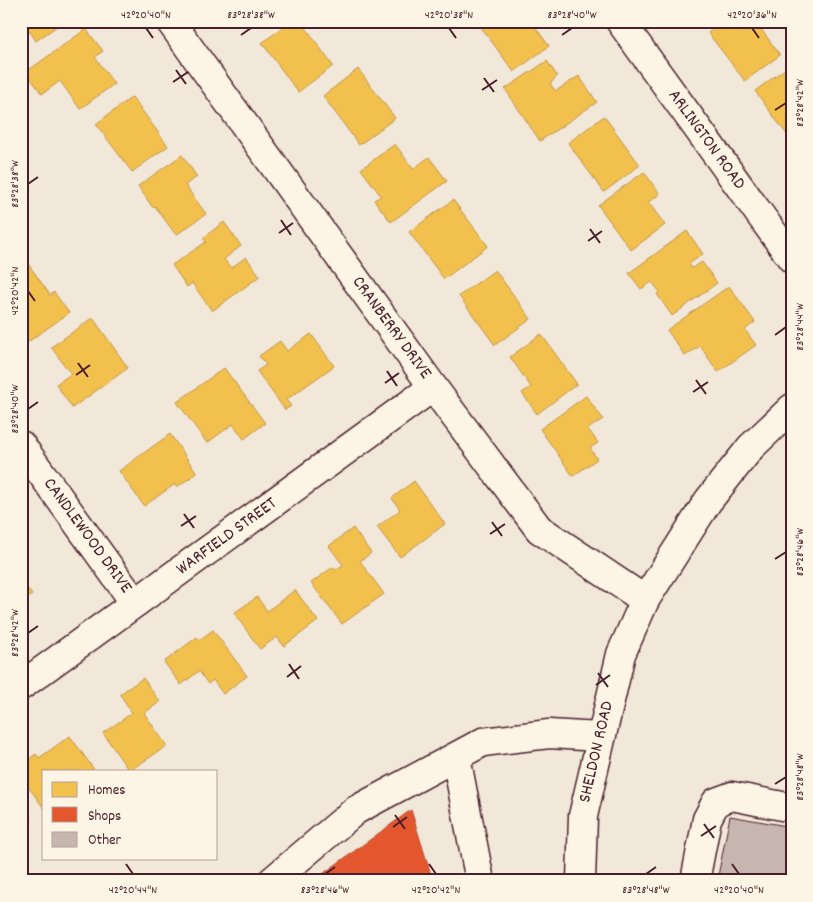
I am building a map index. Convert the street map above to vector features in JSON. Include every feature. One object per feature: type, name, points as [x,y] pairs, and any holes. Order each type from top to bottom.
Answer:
[{"type":"street","name":"CRANBERRY DRIVE","points":[[170,21],[433,387],[539,529],[645,600]]},
{"type":"street","name":"ARLINGTON ROAD","points":[[620,21],[792,260]]},
{"type":"street","name":"WARFIELD STREET","points":[[21,686],[433,387]]},
{"type":"street","name":"SHELDON ROAD","points":[[581,881],[583,816],[600,737],[621,654],[645,600],[708,501],[751,447],[792,408]]},
{"type":"street","name":"CANDLEWOOD DRIVE","points":[[21,445],[135,603]]},
{"type":"street","points":[[272,881],[356,810],[483,742],[549,734],[600,737]]},
{"type":"street","points":[[456,757],[480,881]]},
{"type":"street","points":[[695,881],[707,819],[716,802],[732,796],[792,808]]},
{"type":"building: Homes","points":[[23,21],[64,21],[36,41]]},
{"type":"building: Homes","points":[[291,21],[301,21],[333,66],[298,92],[262,43]]},
{"type":"building: Homes","points":[[480,21],[531,21],[549,46],[514,72],[478,23]]},
{"type":"building: Homes","points":[[724,21],[755,21],[780,55],[745,81],[708,33]]},
{"type":"building: Homes","points":[[86,29],[103,51],[95,57],[114,84],[80,109],[60,81],[42,94],[26,72]]},
{"type":"building: Homes","points":[[547,61],[557,76],[550,84],[556,91],[579,76],[597,102],[540,141],[505,89]]},
{"type":"building: Homes","points":[[790,65],[792,67],[791,140],[755,91]]},
{"type":"building: Homes","points":[[358,69],[395,118],[359,145],[323,96]]},
{"type":"building: Homes","points":[[132,97],[168,146],[132,172],[96,124]]},
{"type":"building: Homes","points":[[604,116],[640,165],[604,192],[568,143]]},
{"type":"building: Homes","points":[[395,144],[413,169],[429,157],[447,181],[391,222],[374,200],[381,196],[361,169]]},
{"type":"building: Homes","points":[[182,155],[197,177],[185,185],[206,214],[176,235],[155,206],[153,208],[138,186]]},
{"type":"building: Homes","points":[[644,172],[660,194],[648,202],[665,225],[631,250],[598,205]]},
{"type":"building: Homes","points":[[453,200],[488,246],[444,279],[409,232]]},
{"type":"building: Homes","points":[[224,222],[241,246],[224,259],[231,268],[246,257],[260,276],[212,311],[192,283],[187,287],[172,265],[206,242],[203,238]]},
{"type":"building: Homes","points":[[687,231],[703,254],[689,264],[692,268],[702,262],[717,283],[672,316],[657,294],[660,292],[652,282],[641,289],[629,273]]},
{"type":"building: Homes","points":[[29,265],[50,295],[54,292],[69,313],[25,344],[21,338],[21,271]]},
{"type":"building: Homes","points":[[495,270],[531,319],[495,345],[459,296]]},
{"type":"building: Homes","points":[[729,286],[755,322],[745,330],[756,345],[718,372],[700,346],[685,356],[667,330]]},
{"type":"building: Homes","points":[[93,318],[128,368],[72,408],[56,384],[71,374],[51,347]]},
{"type":"building: Homes","points":[[311,334],[334,366],[286,400],[291,406],[285,410],[257,371],[266,365],[259,356],[280,341],[287,351]]},
{"type":"building: Homes","points":[[541,334],[577,384],[537,414],[522,393],[531,387],[510,357]]},
{"type":"building: Homes","points":[[224,368],[265,423],[244,439],[233,424],[207,443],[177,402]]},
{"type":"building: Homes","points":[[586,396],[603,419],[588,429],[598,443],[590,448],[597,459],[573,476],[540,429]]},
{"type":"building: Homes","points":[[170,434],[197,473],[177,487],[175,484],[144,506],[119,471]]},
{"type":"building: Homes","points":[[414,481],[445,524],[400,557],[377,527],[400,510],[392,498]]},
{"type":"building: Homes","points":[[353,528],[371,553],[360,561],[384,594],[342,624],[311,583],[333,567],[335,570],[343,565],[329,546]]},
{"type":"building: Homes","points":[[21,580],[32,595],[21,603]]},
{"type":"building: Homes","points":[[295,590],[318,621],[284,646],[277,637],[260,649],[234,613],[257,597],[267,611]]},
{"type":"building: Homes","points":[[213,630],[247,676],[223,694],[213,680],[208,684],[199,671],[181,685],[164,662],[197,637],[199,640]]},
{"type":"building: Homes","points":[[143,678],[160,702],[144,713],[167,746],[131,770],[128,770],[103,733],[132,713],[120,694]]},
{"type":"building: Homes","points":[[70,736],[94,770],[42,770],[42,805],[21,777],[21,765],[36,754],[39,758]]},
{"type":"building: Homes","points":[[21,804],[32,819],[21,827]]},
{"type":"building: Shops","points":[[411,810],[433,881],[313,881]]},
{"type":"building: Other","points":[[730,816],[792,827],[792,881],[717,881]]}]
